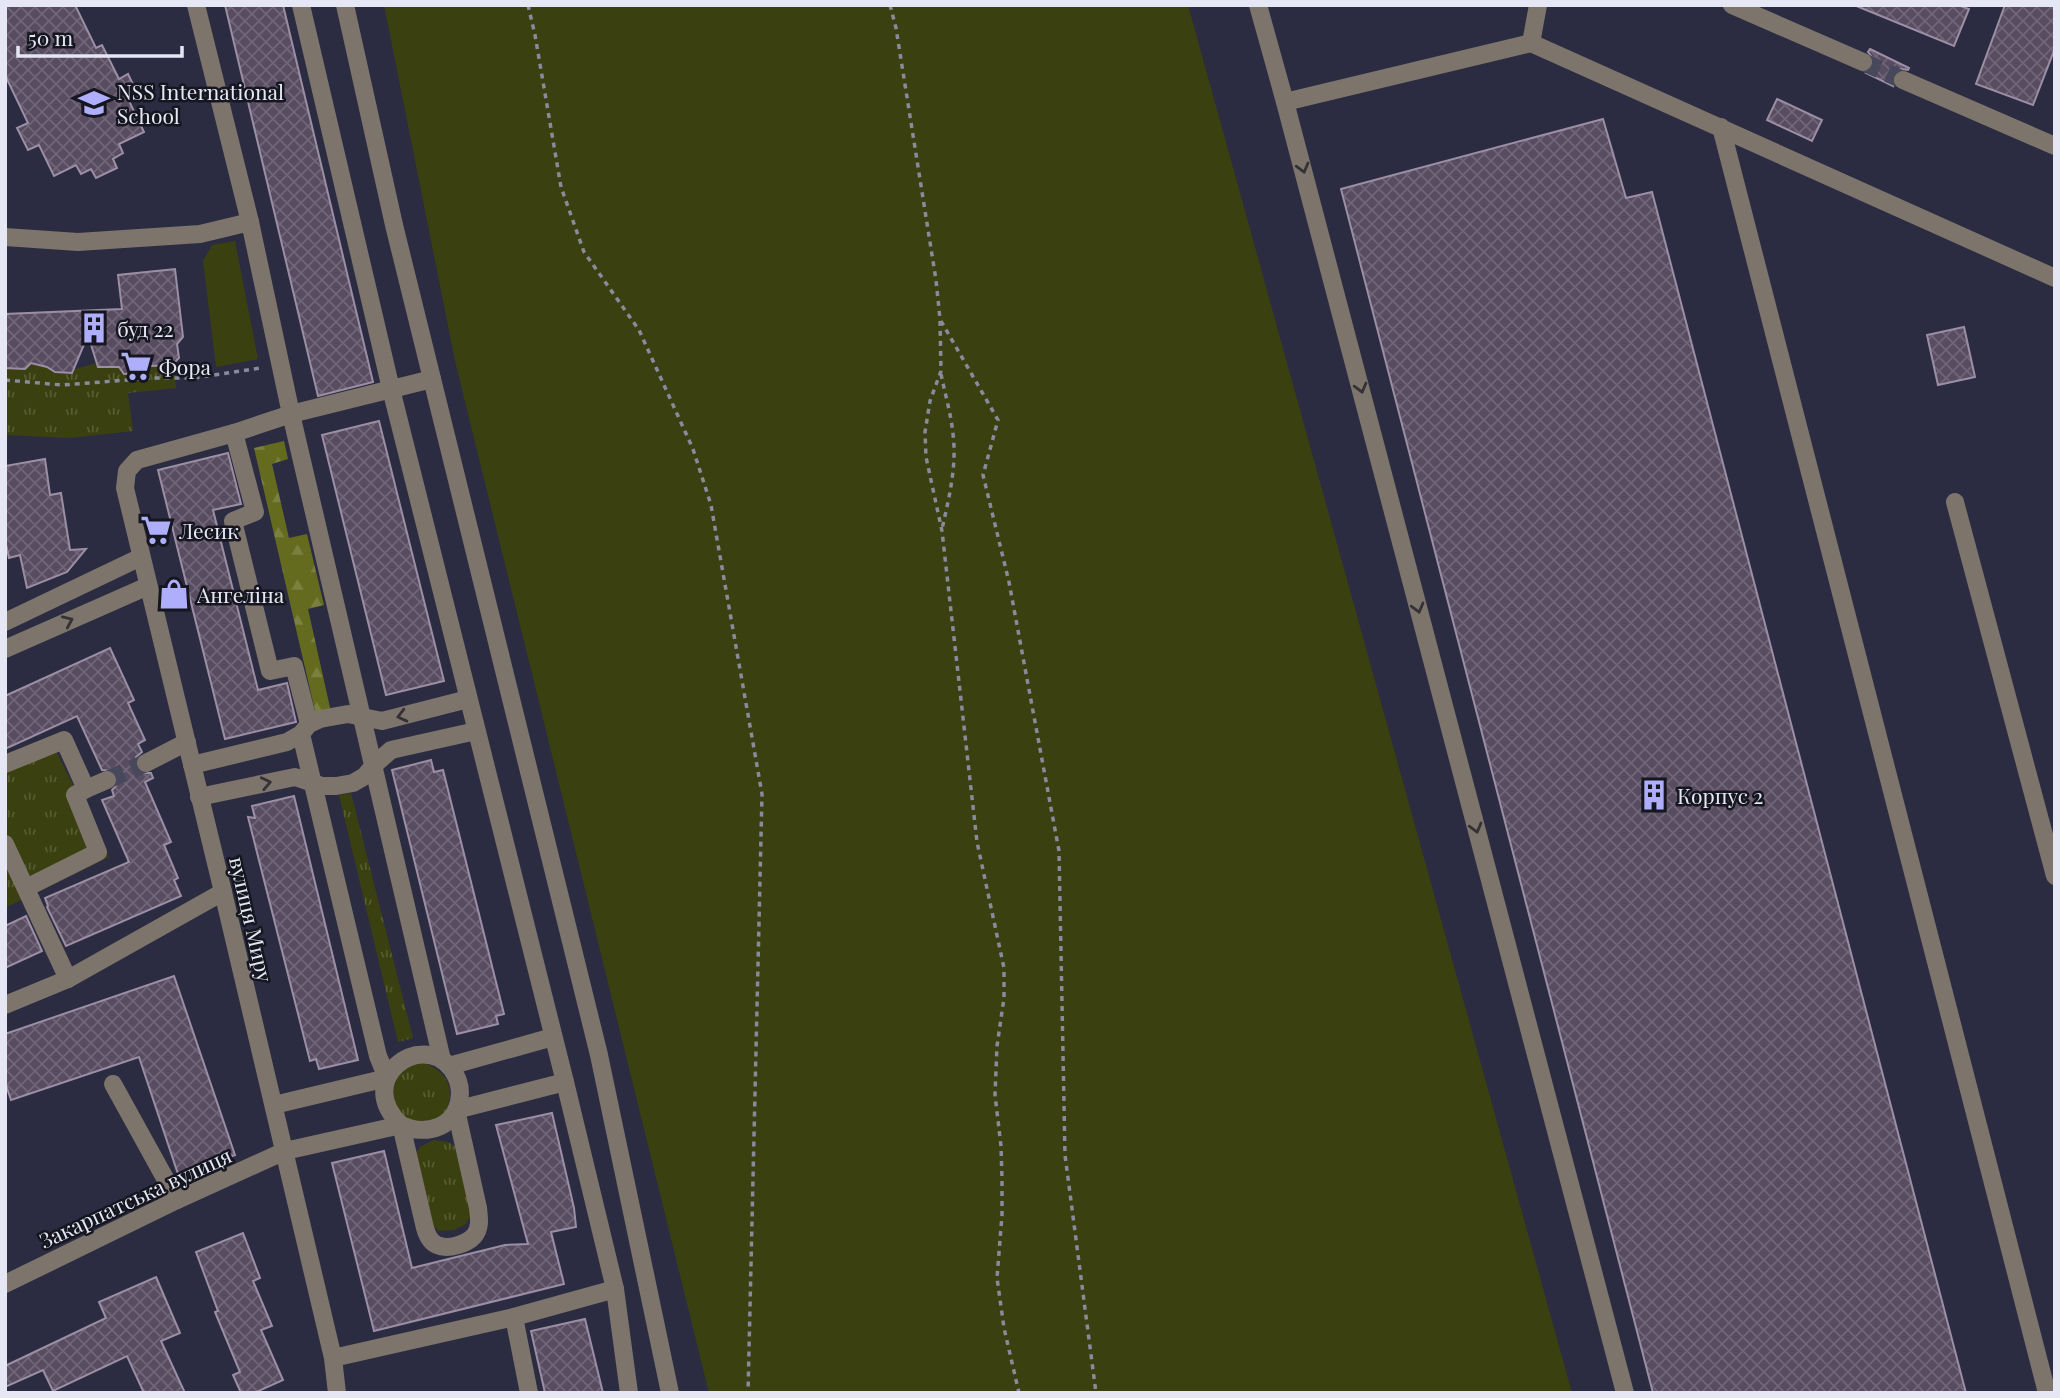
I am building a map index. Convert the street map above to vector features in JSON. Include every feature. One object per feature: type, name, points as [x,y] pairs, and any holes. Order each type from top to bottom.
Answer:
[{"type":"street","points":[[196,5],[250,222],[290,414],[361,718],[446,1063],[460,1087],[460,1099],[449,1120],[426,1131],[401,1125],[385,1104],[387,1078],[394,1067],[405,1059],[428,1055],[446,1063],[553,1037]]},
{"type":"street","points":[[301,5],[391,388],[615,1289],[629,1393]]},
{"type":"street","points":[[345,5],[394,225],[599,1055],[670,1393]]},
{"type":"street","points":[[1258,5],[1625,1393]]},
{"type":"street","points":[[1531,43],[1538,5]]},
{"type":"street","points":[[1732,5],[1863,62]]},
{"type":"street","points":[[1285,102],[1531,43],[2055,278]]},
{"type":"street","points":[[1903,80],[2055,146]]},
{"type":"street","points":[[1721,127],[2047,1393]]},
{"type":"street","points":[[5,237],[78,242],[200,234],[250,222]]},
{"type":"street","points":[[387,1078],[378,1056],[312,783],[294,666],[270,671],[233,521],[255,512],[234,433],[290,414],[432,379]]},
{"type":"street","name":"вулиця Миру","points":[[234,433],[137,460],[127,471],[125,488],[285,1151],[333,1358],[337,1393]]},
{"type":"street","points":[[1955,502],[2055,876]]},
{"type":"street","points":[[5,622],[142,557]]},
{"type":"street","points":[[5,649],[148,586]]},
{"type":"street","points":[[192,765],[287,742],[320,719],[348,714],[382,721],[468,699]]},
{"type":"street","points":[[200,797],[295,777],[322,786],[353,783],[365,776],[391,750],[476,731]]},
{"type":"street","points":[[5,764],[64,740],[86,789]]},
{"type":"street","points":[[146,763],[187,742]]},
{"type":"street","points":[[26,888],[98,852],[75,795],[107,780]]},
{"type":"street","points":[[5,844],[68,979]]},
{"type":"street","points":[[5,1005],[68,979],[223,892]]},
{"type":"street","points":[[274,1105],[387,1078]]},
{"type":"street","points":[[456,1110],[565,1082]]},
{"type":"street","points":[[113,1084],[177,1200]]},
{"type":"street","points":[[401,1125],[429,1239],[436,1245],[449,1247],[475,1236],[479,1224],[478,1208],[456,1110]]},
{"type":"street","name":"Закарпатська вулиця","points":[[5,1284],[285,1151],[401,1125]]},
{"type":"street","points":[[333,1358],[514,1317],[615,1289]]},
{"type":"street","points":[[514,1317],[530,1393]]},
{"type":"path","points":[[528,5],[561,187],[579,239],[584,252],[639,330],[693,449],[711,505],[762,794],[748,1393]]},
{"type":"path","points":[[890,5],[896,28],[936,280],[941,371],[953,435],[950,495],[942,531]]},
{"type":"path","points":[[940,319],[998,420],[984,475],[1009,582],[1059,851],[1065,1155],[1096,1393]]},
{"type":"path","points":[[5,380],[62,385],[194,378],[280,365]]},
{"type":"path","points":[[941,371],[930,401],[925,432],[926,457],[942,531],[977,842],[1004,968],[1004,998],[997,1046],[995,1095],[1002,1179],[997,1278],[1004,1328],[1019,1393]]},
{"type":"green space","points":[[384,5],[1188,5],[1572,1393],[709,1393],[455,361]]},
{"type":"green space","points":[[235,241],[258,359],[216,367],[203,261],[212,245]]},
{"type":"green space","points":[[31,363],[55,372],[72,373],[75,369],[97,363],[98,367],[119,367],[124,374],[142,373],[151,366],[173,364],[176,388],[128,393],[133,431],[70,438],[5,435],[5,366]]},
{"type":"green space","points":[[284,441],[288,459],[272,464],[289,538],[307,534],[324,605],[308,609],[331,712],[316,715],[254,448]]},
{"type":"green space","points":[[50,739],[109,857],[5,908],[5,760]]},
{"type":"green space","points":[[351,793],[413,1038],[398,1042],[339,795]]},
{"type":"green space","points":[[418,1061],[444,1076],[450,1089],[450,1097],[442,1116],[418,1124],[396,1109],[391,1092],[400,1073]]},
{"type":"green space","points":[[434,1140],[448,1142],[459,1149],[473,1211],[466,1224],[454,1230],[439,1231],[430,1223],[413,1157],[420,1147]]},
{"type":"building","points":[[5,5],[75,5],[96,48],[102,45],[119,79],[128,74],[139,97],[129,101],[144,132],[119,144],[123,153],[113,159],[117,168],[96,178],[91,169],[81,174],[76,165],[54,176],[39,145],[28,150],[17,128],[28,123],[5,75]]},
{"type":"building","points":[[225,5],[283,5],[373,382],[318,396]]},
{"type":"building","points":[[1854,5],[1958,5],[1969,9],[1954,46]]},
{"type":"building","points":[[2005,5],[2055,5],[2055,48],[2033,105],[1976,84]]},
{"type":"building","points":[[1870,49],[1909,68],[1896,71],[1892,76],[1893,86],[1866,73],[1874,66],[1874,60],[1868,52]]},
{"type":"building","points":[[1777,99],[1822,120],[1812,141],[1767,120]]},
{"type":"building","name":"Корпус 2","points":[[1603,119],[1626,198],[1652,192],[1966,1393],[1653,1393],[1341,189]]},
{"type":"building","name":"буд 22","points":[[175,269],[183,337],[177,344],[179,358],[172,365],[151,366],[142,373],[124,374],[119,367],[98,367],[88,335],[72,373],[55,372],[31,363],[25,369],[5,368],[5,314],[122,309],[118,275]]},
{"type":"building","points":[[1964,327],[1975,377],[1938,385],[1927,335]]},
{"type":"building","points":[[379,421],[444,681],[386,695],[322,435]]},
{"type":"building","points":[[228,453],[241,504],[213,510],[258,690],[287,683],[296,722],[225,739],[158,470]]},
{"type":"building","points":[[45,459],[50,495],[61,493],[70,550],[86,549],[67,572],[27,588],[20,555],[9,558],[5,540],[5,466]]},
{"type":"building","points":[[110,648],[134,700],[128,703],[145,740],[138,744],[142,752],[136,757],[136,768],[140,773],[151,773],[153,778],[145,782],[171,842],[164,845],[178,878],[174,880],[181,896],[66,946],[45,898],[129,862],[102,800],[114,796],[112,790],[116,786],[118,776],[113,771],[102,770],[77,716],[5,749],[5,696]]},
{"type":"building","points":[[431,760],[434,772],[443,770],[504,1014],[496,1016],[498,1024],[457,1034],[392,770]]},
{"type":"building","points":[[294,796],[358,1060],[319,1069],[316,1059],[310,1061],[248,817],[255,818],[252,806]]},
{"type":"building","points":[[26,916],[42,951],[5,968],[5,926]]},
{"type":"building","points":[[174,976],[235,1155],[178,1174],[139,1057],[11,1100],[5,1082],[5,1034]]},
{"type":"building","points":[[552,1113],[576,1227],[551,1232],[564,1284],[374,1331],[332,1163],[384,1151],[412,1268],[505,1245],[528,1244],[496,1125]]},
{"type":"building","points":[[243,1233],[260,1278],[253,1281],[272,1326],[261,1330],[283,1380],[254,1393],[241,1393],[233,1375],[240,1372],[215,1312],[218,1311],[196,1252]]},
{"type":"building","points":[[156,1277],[180,1333],[161,1341],[185,1393],[144,1393],[127,1356],[53,1391],[43,1370],[5,1387],[5,1366],[106,1318],[99,1302]]},
{"type":"building","points":[[585,1319],[603,1393],[545,1393],[531,1331]]},
{"type":"tunnel","points":[[1863,62],[1903,80]]},
{"type":"tunnel","points":[[107,780],[146,763]]},
{"type":"place","name":"NSS International School","points":[[94,103]]},
{"type":"place","name":"буд 22","points":[[94,328]]},
{"type":"place","name":"Фора","points":[[136,366]]},
{"type":"place","name":"Лесик","points":[[156,530]]},
{"type":"place","name":"Ангеліна","points":[[174,594]]},
{"type":"place","name":"Корпус 2","points":[[1654,795]]}]
